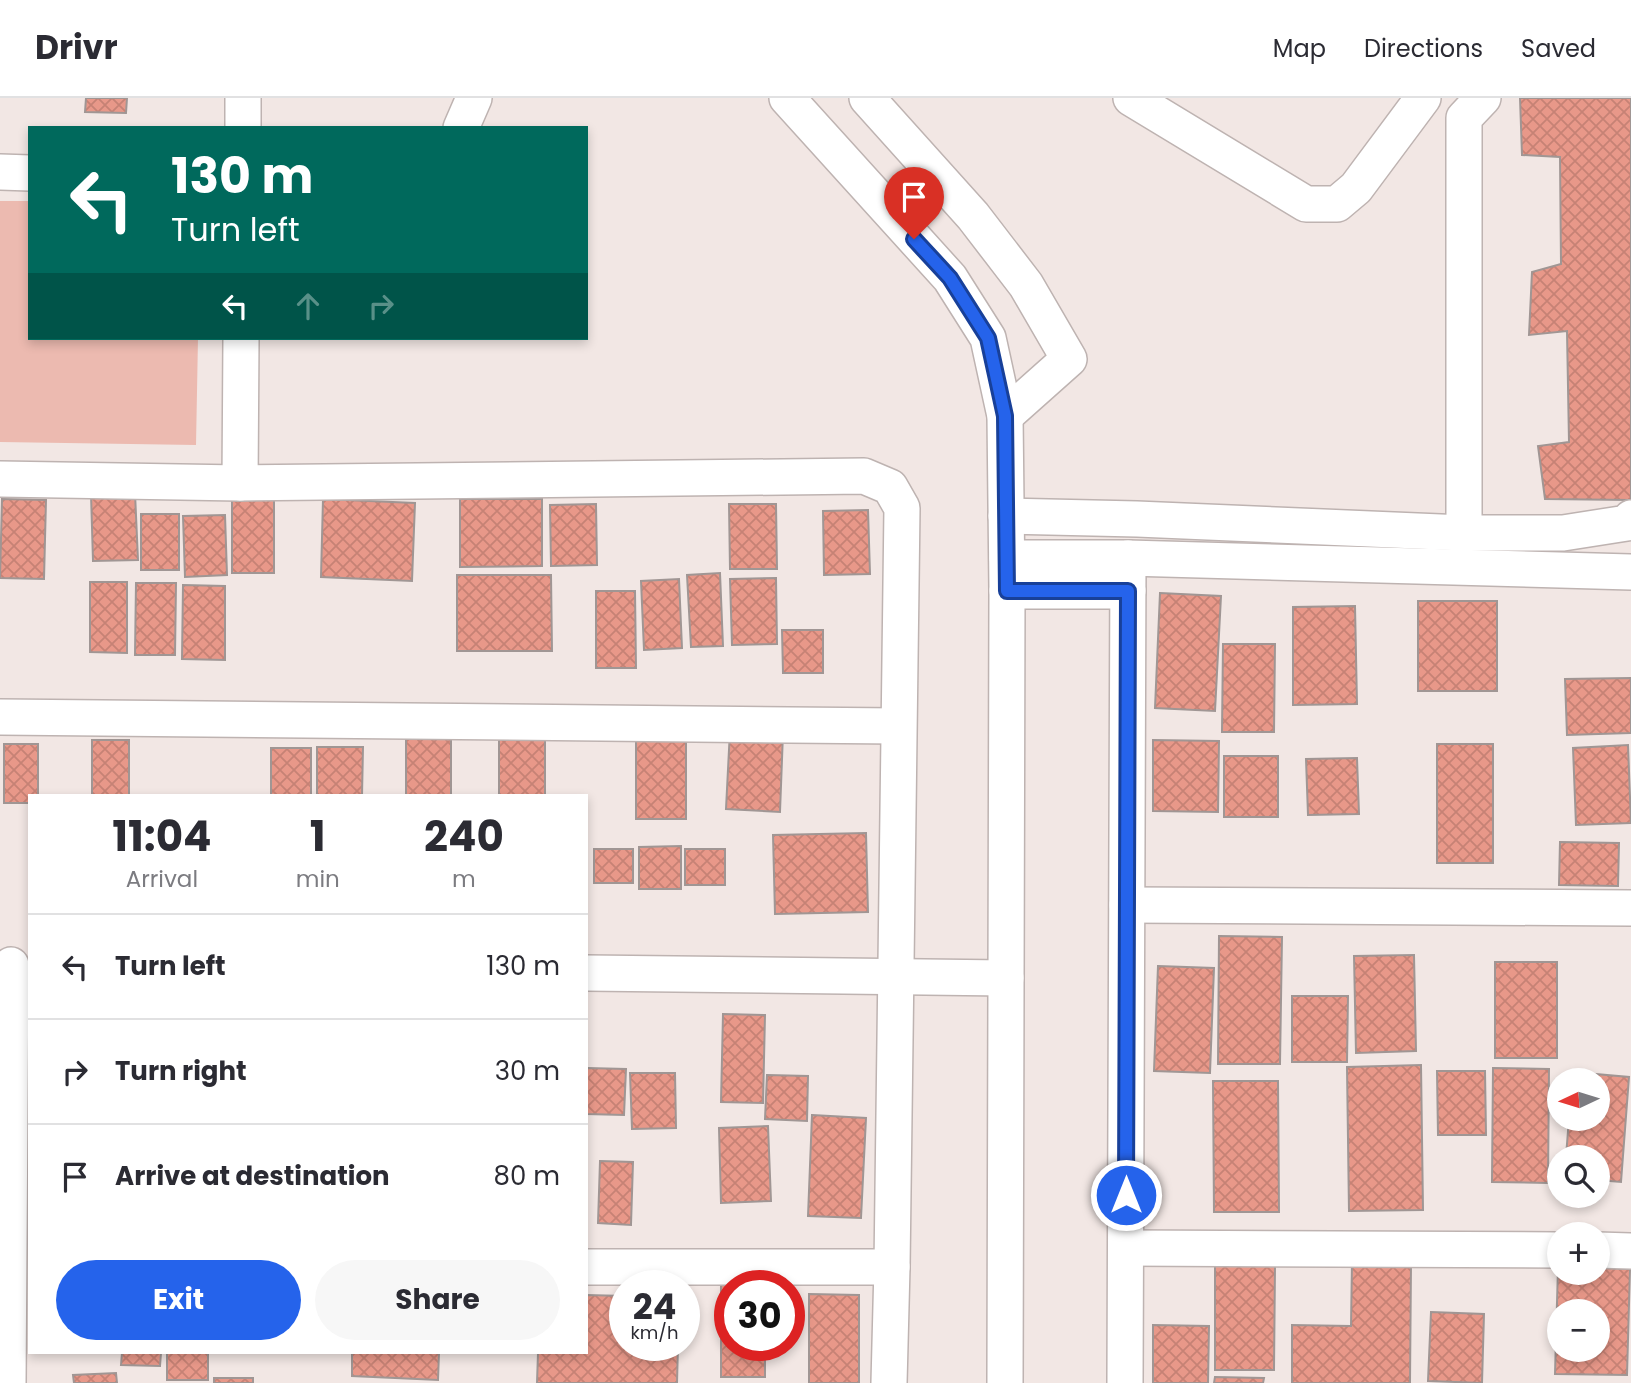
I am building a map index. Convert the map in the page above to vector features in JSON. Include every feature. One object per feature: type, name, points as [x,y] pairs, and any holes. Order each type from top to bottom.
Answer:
[{"type":"street","points":[[243,98],[243,126]]},
{"type":"street","points":[[462,126],[474,98]]},
{"type":"street","points":[[867,98],[974,216],[1026,285],[1069,359],[1005,416]]},
{"type":"street","points":[[1131,98],[1306,204],[1337,205],[1356,188],[1423,98]]},
{"type":"street","points":[[1464,533],[1464,118],[1483,98]]},
{"type":"street","points":[[791,99],[950,278],[988,338],[1005,416],[1005,1383]]},
{"type":"street","points":[[0,172],[28,173]]},
{"type":"street","points":[[240,483],[241,340]]},
{"type":"street","points":[[0,480],[240,483],[864,476],[890,487],[902,508],[892,1267],[888,1383]]},
{"type":"street","points":[[1006,516],[1464,533],[1563,533],[1627,523],[1631,518]]},
{"type":"street","points":[[1007,574],[1631,572]]},
{"type":"street","points":[[1125,1383],[1128,574]]},
{"type":"street","points":[[0,717],[898,726]]},
{"type":"street","points":[[1127,905],[1631,908]]},
{"type":"street","points":[[8,1383],[19,1267],[13,965]]},
{"type":"street","points":[[588,973],[1006,978]]},
{"type":"street","points":[[1126,1248],[1547,1250]]},
{"type":"street","points":[[1610,1250],[1631,1251]]},
{"type":"street","points":[[588,1267],[892,1267]]},
{"type":"shaded area","points":[[0,201],[28,201],[28,340],[198,340],[196,445],[0,442]]},
{"type":"building","points":[[86,98],[127,98],[126,113],[85,112]]},
{"type":"building","points":[[1520,98],[1631,98],[1631,500],[1545,499],[1538,446],[1569,442],[1567,331],[1529,335],[1532,272],[1561,264],[1560,157],[1522,155]]},
{"type":"building","points":[[135,493],[138,560],[93,561],[91,494]]},
{"type":"building","points":[[2,499],[46,500],[44,579],[0,578]]},
{"type":"building","points":[[232,499],[274,500],[274,573],[232,573]]},
{"type":"building","points":[[323,499],[415,503],[412,581],[321,577]]},
{"type":"building","points":[[460,499],[542,499],[542,566],[460,567]]},
{"type":"building","points":[[596,504],[597,565],[551,566],[550,505]]},
{"type":"building","points":[[729,504],[776,504],[777,569],[730,569]]},
{"type":"building","points":[[868,510],[870,574],[824,575],[823,511]]},
{"type":"building","points":[[141,514],[179,514],[179,570],[141,570]]},
{"type":"building","points":[[225,515],[227,575],[185,577],[183,516]]},
{"type":"building","points":[[720,573],[723,646],[691,647],[687,575]]},
{"type":"building","points":[[457,575],[551,575],[552,651],[457,651]]},
{"type":"building","points":[[776,578],[777,644],[732,645],[730,579]]},
{"type":"building","points":[[679,579],[682,648],[644,650],[641,581]]},
{"type":"building","points":[[90,582],[127,582],[127,653],[90,652]]},
{"type":"building","points":[[136,583],[176,583],[175,655],[135,655]]},
{"type":"building","points":[[183,585],[225,586],[225,660],[182,659]]},
{"type":"building","points":[[596,591],[635,591],[636,668],[596,668]]},
{"type":"building","points":[[1160,593],[1221,596],[1215,711],[1155,708]]},
{"type":"building","points":[[1418,601],[1497,601],[1497,691],[1418,691]]},
{"type":"building","points":[[1355,606],[1357,704],[1293,705],[1293,607]]},
{"type":"building","points":[[782,630],[823,630],[823,673],[783,673]]},
{"type":"building","points":[[1223,644],[1275,644],[1274,732],[1222,732]]},
{"type":"building","points":[[1631,678],[1631,733],[1567,735],[1565,679]]},
{"type":"building","points":[[730,730],[783,733],[780,812],[726,809]]},
{"type":"building","points":[[499,734],[545,734],[545,794],[499,794]]},
{"type":"building","points":[[406,737],[451,737],[451,794],[406,794]]},
{"type":"building","points":[[636,737],[686,738],[686,819],[636,819]]},
{"type":"building","points":[[92,740],[129,740],[129,794],[92,794]]},
{"type":"building","points":[[1153,740],[1219,741],[1218,812],[1153,811]]},
{"type":"building","points":[[4,744],[38,744],[38,794],[28,794],[28,803],[4,803]]},
{"type":"building","points":[[1437,744],[1493,744],[1493,863],[1437,863]]},
{"type":"building","points":[[1628,745],[1631,823],[1576,825],[1573,748]]},
{"type":"building","points":[[317,747],[363,747],[362,794],[317,794]]},
{"type":"building","points":[[271,748],[311,748],[311,794],[271,794]]},
{"type":"building","points":[[1224,756],[1278,756],[1278,817],[1224,817]]},
{"type":"building","points":[[1357,758],[1359,814],[1308,815],[1306,759]]},
{"type":"building","points":[[866,833],[868,912],[775,914],[773,835]]},
{"type":"building","points":[[1560,842],[1619,843],[1618,886],[1559,885]]},
{"type":"building","points":[[681,846],[681,889],[639,889],[639,847]]},
{"type":"building","points":[[594,849],[633,849],[633,883],[594,883]]},
{"type":"building","points":[[685,849],[725,849],[725,885],[685,885]]},
{"type":"building","points":[[1219,936],[1282,937],[1280,1064],[1218,1064]]},
{"type":"building","points":[[1414,955],[1416,1051],[1356,1053],[1354,956]]},
{"type":"building","points":[[1495,962],[1557,962],[1557,1058],[1495,1058]]},
{"type":"building","points":[[1158,966],[1214,968],[1210,1073],[1154,1071]]},
{"type":"building","points":[[1292,996],[1348,996],[1347,1062],[1292,1062]]},
{"type":"building","points":[[26,997],[28,1092],[24,1092]]},
{"type":"building","points":[[723,1014],[765,1015],[763,1103],[721,1102]]},
{"type":"building","points":[[1421,1065],[1423,1210],[1349,1211],[1347,1067]]},
{"type":"building","points":[[588,1068],[626,1069],[624,1115],[588,1114]]},
{"type":"building","points":[[1493,1068],[1547,1069],[1547,1183],[1492,1182]]},
{"type":"building","points":[[1437,1071],[1485,1071],[1486,1135],[1438,1135]]},
{"type":"building","points":[[630,1073],[675,1073],[676,1128],[632,1129]]},
{"type":"building","points":[[767,1075],[808,1076],[807,1121],[765,1119]]},
{"type":"building","points":[[1610,1075],[1629,1077],[1621,1182],[1610,1181],[1610,1145],[1567,1145],[1568,1131],[1610,1131]]},
{"type":"building","points":[[1213,1081],[1278,1081],[1279,1212],[1214,1212]]},
{"type":"building","points":[[25,1104],[28,1104],[28,1195],[25,1195]]},
{"type":"building","points":[[812,1115],[866,1118],[861,1218],[808,1216]]},
{"type":"building","points":[[768,1126],[771,1201],[721,1203],[719,1128]]},
{"type":"building","points":[[600,1161],[633,1162],[631,1225],[598,1223]]},
{"type":"building","points":[[1352,1262],[1411,1263],[1410,1383],[1292,1383],[1292,1325],[1351,1326]]},
{"type":"building","points":[[1215,1266],[1275,1266],[1274,1370],[1215,1370]]},
{"type":"building","points":[[1610,1268],[1630,1269],[1627,1375],[1555,1374],[1555,1362],[1610,1362],[1610,1299],[1557,1299],[1557,1285],[1610,1285]]},
{"type":"building","points":[[809,1294],[859,1295],[859,1383],[809,1383]]},
{"type":"building","points":[[588,1295],[609,1296],[609,1361],[678,1361],[677,1383],[537,1383],[538,1354],[588,1354]]},
{"type":"building","points":[[1431,1312],[1484,1314],[1482,1383],[1428,1381]]},
{"type":"building","points":[[1153,1325],[1209,1326],[1208,1383],[1153,1383]]},
{"type":"building","points":[[122,1354],[161,1354],[160,1366],[121,1365]]},
{"type":"building","points":[[167,1354],[208,1354],[208,1380],[167,1380]]},
{"type":"building","points":[[352,1354],[439,1354],[438,1380],[352,1376]]},
{"type":"building","points":[[721,1361],[765,1361],[765,1377],[721,1377]]},
{"type":"building","points":[[116,1373],[117,1383],[74,1383],[73,1375]]},
{"type":"building","points":[[1215,1377],[1264,1378],[1263,1383],[1214,1383]]},
{"type":"building","points":[[214,1378],[253,1378],[253,1383],[214,1383]]},
{"type":"route","points":[[914,239],[950,278],[988,338],[1005,416],[1007,591],[1128,591],[1126,1195]]}]
